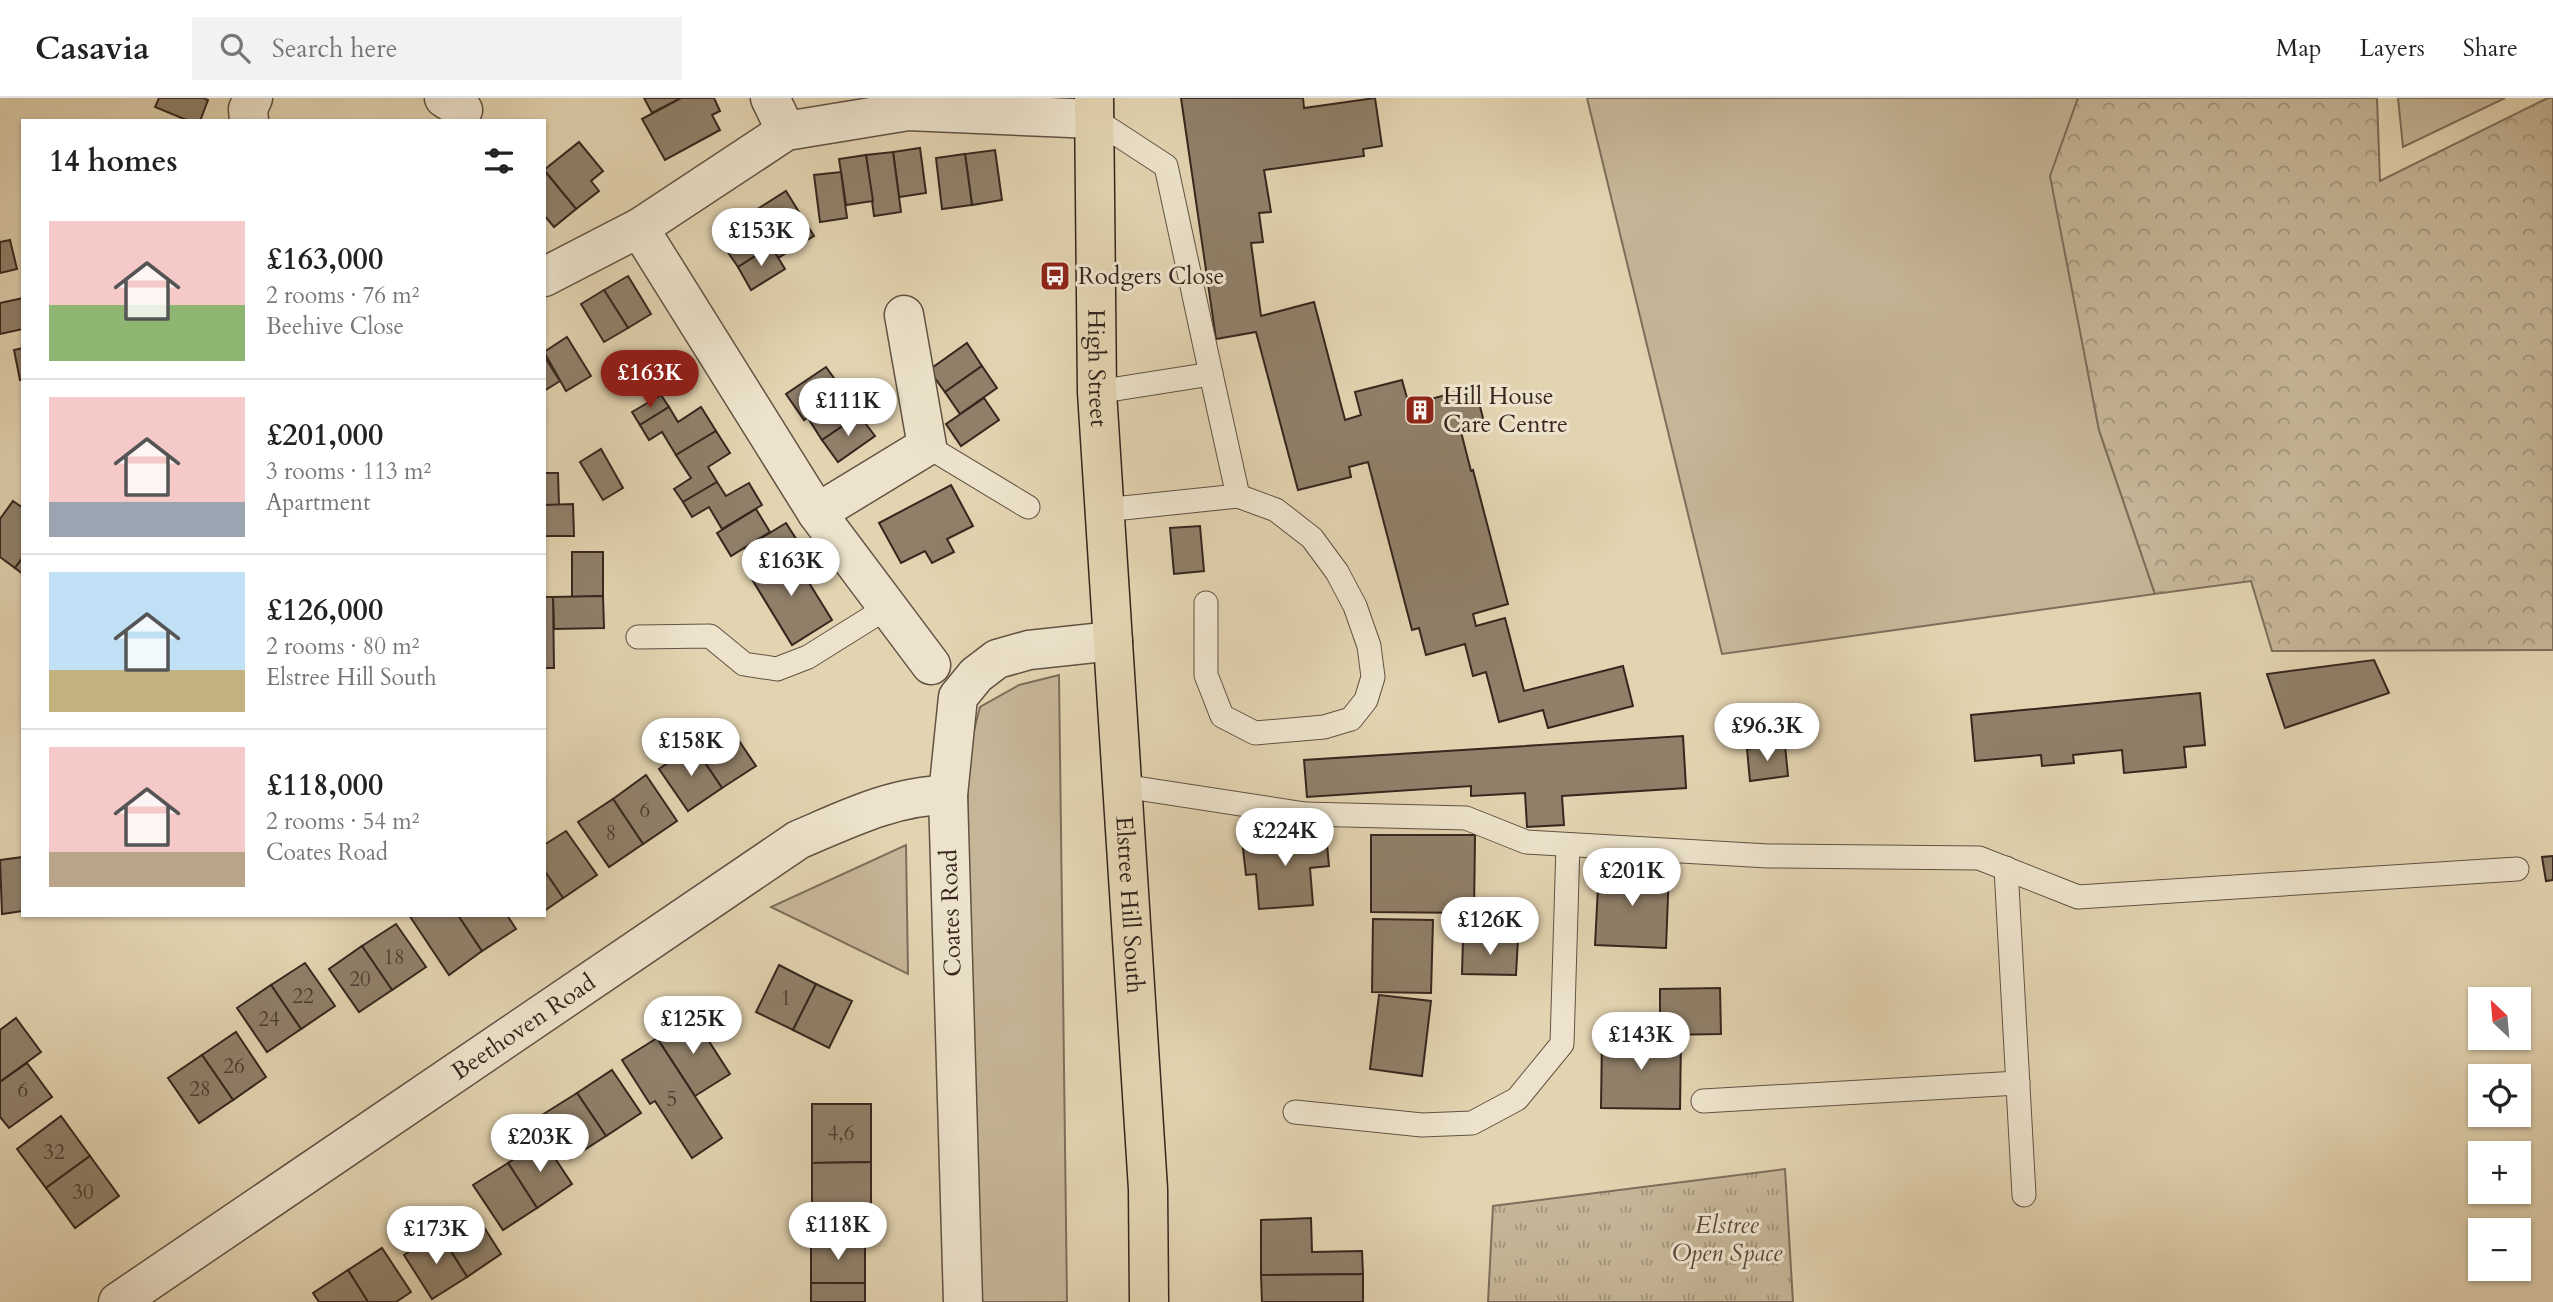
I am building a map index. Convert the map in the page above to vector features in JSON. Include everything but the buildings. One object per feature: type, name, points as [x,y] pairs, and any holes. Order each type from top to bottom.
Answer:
[{"type":"main road","name":"High Street","points":[[1094,108],[1097,392],[1104,510]]},
{"type":"main road","name":"Elstree Hill South","points":[[1104,510],[1148,1189],[1149,1302]]},
{"type":"street","points":[[249,119],[248,109],[253,98]]},
{"type":"street","points":[[546,276],[639,228],[778,115],[1094,108]]},
{"type":"street","points":[[639,228],[817,513],[932,665]]},
{"type":"street","points":[[817,513],[927,446],[904,315]]},
{"type":"street","name":"Coates Road","points":[[963,1302],[948,795],[958,697],[976,675],[997,659],[1029,650],[1113,641]]},
{"type":"street","name":"Beethoven Road","points":[[118,1302],[798,840],[860,813],[928,795],[948,795]]},
{"type":"lane","points":[[1094,108],[1166,166],[1238,496]]},
{"type":"lane","points":[[1097,392],[1211,374]]},
{"type":"lane","points":[[927,446],[1028,507]]},
{"type":"lane","points":[[1104,510],[1238,496],[1276,510],[1312,538],[1337,572],[1355,606],[1369,646],[1373,677],[1366,700],[1351,719],[1324,727],[1255,733],[1222,716],[1206,675],[1206,603]]},
{"type":"lane","points":[[639,637],[710,636],[744,664],[777,669],[808,657],[888,607]]},
{"type":"lane","points":[[1123,786],[1304,814],[1466,818],[1527,842],[1768,856],[1979,858],[2078,897],[2517,869]]},
{"type":"lane","points":[[1296,1112],[1422,1125],[1472,1123],[1517,1099],[1562,1044],[1568,845]]},
{"type":"lane","points":[[2006,869],[2024,1195]]},
{"type":"lane","points":[[1703,1101],[2018,1083]]},
{"type":"green space","points":[[1587,98],[2078,98],[2051,176],[2099,430],[2155,594],[1722,654]]},
{"type":"green space","points":[[2078,98],[2377,98],[2380,181],[2548,98],[2553,98],[2553,650],[2272,651],[2251,581],[2155,594],[2099,430],[2050,176]]},
{"type":"green space","points":[[2398,98],[2505,98],[2403,147]]},
{"type":"green space","points":[[1059,675],[1067,1302],[973,1302],[967,758],[980,707],[1019,685]]},
{"type":"green space","points":[[906,845],[908,974],[771,907]]},
{"type":"green space","name":"Elstree Open Space","points":[[1785,1169],[1793,1302],[1488,1302],[1493,1206]]},
{"type":"place","name":"Rodgers Close","points":[[1055,276]]},
{"type":"place","name":"Hill House Care Centre","points":[[1420,410]]}]
